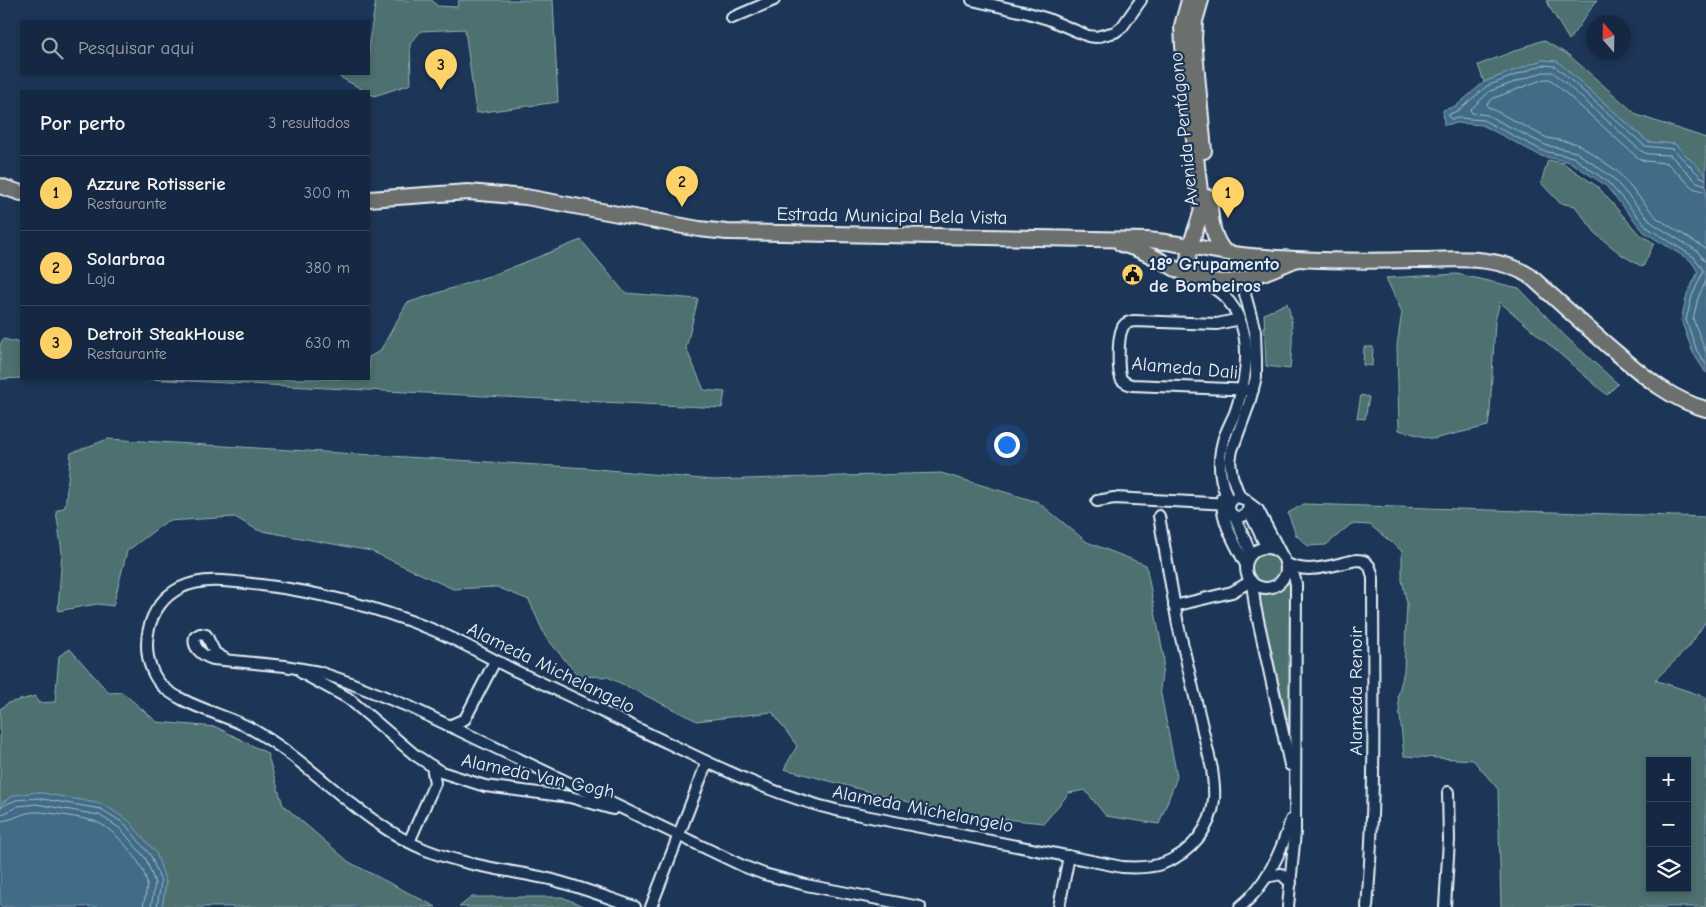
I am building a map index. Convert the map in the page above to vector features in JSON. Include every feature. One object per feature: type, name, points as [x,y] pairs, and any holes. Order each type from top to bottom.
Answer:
[{"type":"main road","name":"Avenida Pentágono","points":[[1189,0],[1182,26],[1182,46],[1202,208],[1190,246]]},
{"type":"main road","name":"Avenida Pentágono","points":[[1201,0],[1195,21],[1194,40],[1212,227],[1218,244],[1225,252]]},
{"type":"main road","points":[[0,186],[20,192]]},
{"type":"main road","name":"Estrada Municipal Bela Vista","points":[[370,199],[468,192],[526,197],[699,229],[727,232],[1160,241],[1241,255],[1298,259],[1446,259],[1486,261],[1508,265],[1530,276],[1638,371],[1663,389],[1683,400],[1706,409]]},
{"type":"main road","points":[[1106,239],[1148,253],[1174,268],[1204,281],[1224,283],[1246,279],[1298,259]]},
{"type":"main road","points":[[1190,246],[1189,264],[1204,281]]},
{"type":"main road","points":[[1241,255],[1247,261],[1246,279]]},
{"type":"main road","name":"Estrada Municipal Bela Vista","points":[[1416,260],[1512,272],[1528,283],[1583,334],[1656,393],[1674,404],[1706,416]]},
{"type":"street","points":[[732,18],[774,0]]},
{"type":"street","points":[[972,0],[1028,13],[1048,19],[1088,36],[1096,37],[1114,32],[1122,27],[1141,0]]},
{"type":"street","points":[[1227,504],[1226,524],[1246,565],[1247,575],[1259,587],[1271,587],[1281,580],[1284,563],[1258,510],[1241,498],[1232,476],[1230,461],[1256,377],[1257,345],[1253,320],[1245,300],[1246,279]]},
{"type":"street","points":[[1204,281],[1224,297],[1240,319],[1246,339],[1247,352],[1241,390],[1235,413],[1221,450],[1220,465],[1222,487],[1227,504],[1235,516],[1251,554]]},
{"type":"street","name":"Alameda Dali","points":[[1240,319],[1218,324],[1134,321],[1127,323],[1122,329],[1120,336],[1119,374],[1123,382],[1132,385],[1253,390]]},
{"type":"street","points":[[1097,501],[1114,498],[1227,504],[1241,498],[1247,502],[1248,509],[1267,548]]},
{"type":"street","points":[[1235,516],[1244,516],[1248,509]]},
{"type":"street","name":"Alameda Michelangelo","points":[[635,907],[545,878],[485,867],[442,855],[409,842],[364,815],[323,779],[272,741],[231,719],[184,701],[163,687],[151,668],[148,655],[148,635],[154,613],[169,595],[193,583],[218,581],[288,588],[325,595],[372,608],[435,631],[706,762],[778,793],[815,805],[1122,867],[1151,866],[1164,863],[1186,851],[1200,836],[1207,825],[1212,811],[1214,786],[1174,606],[1159,516]]},
{"type":"street","points":[[1246,565],[1251,554],[1267,548],[1278,553],[1296,581],[1294,849],[1288,907]]},
{"type":"street","name":"Alameda Renoir","points":[[1284,563],[1298,569],[1311,570],[1362,560],[1370,565],[1372,571],[1373,799],[1372,848],[1367,907]]},
{"type":"street","points":[[1174,606],[1232,592],[1252,582]]},
{"type":"street","points":[[1252,582],[1254,606],[1288,752],[1294,793]]},
{"type":"street","name":"Alameda Van Gogh","points":[[227,660],[285,666],[319,672],[396,700],[728,860],[764,874],[806,885],[920,907]]},
{"type":"street","points":[[449,726],[465,719],[495,660]]},
{"type":"street","name":"Alameda Van Gogh","points":[[285,666],[312,677],[342,694],[415,755],[450,775],[485,786],[570,797],[638,816]]},
{"type":"street","points":[[342,694],[348,682]]},
{"type":"street","points":[[465,719],[470,735]]},
{"type":"street","points":[[1282,724],[1291,726],[1295,723]]},
{"type":"street","points":[[651,907],[706,762]]},
{"type":"street","points":[[432,766],[436,783]]},
{"type":"street","points":[[409,842],[436,783],[450,775]]},
{"type":"street","points":[[570,797],[574,786]]},
{"type":"street","points":[[1446,907],[1449,840],[1448,792]]},
{"type":"street","points":[[1240,907],[1254,894],[1266,877],[1284,843],[1294,812]]},
{"type":"street","points":[[1059,907],[1069,856]]},
{"type":"street","points":[[1266,877],[1281,874],[1291,883]]},
{"type":"green space","points":[[376,0],[432,0],[437,6],[457,7],[459,0],[553,0],[558,102],[476,113],[465,29],[421,31],[410,44],[411,84],[374,96],[370,94],[370,90],[363,90],[338,75],[370,75],[370,35]]},
{"type":"green space","points":[[1547,0],[1597,0],[1569,40]]},
{"type":"green space","points":[[1543,40],[1570,56],[1637,115],[1706,138],[1706,175],[1675,144],[1648,142],[1557,61],[1542,60],[1484,82],[1478,65]]},
{"type":"green space","points":[[1548,160],[1563,163],[1598,187],[1638,233],[1654,243],[1643,267],[1622,255],[1597,235],[1575,206],[1560,203],[1541,183]]},
{"type":"green space","points":[[581,240],[625,293],[698,299],[686,348],[704,390],[725,392],[722,408],[168,380],[370,380],[370,356],[380,351],[407,303],[498,273]]},
{"type":"green space","points":[[1457,274],[1519,288],[1565,336],[1618,384],[1607,395],[1500,302],[1495,321],[1488,426],[1433,439],[1399,430],[1397,345],[1402,312],[1386,278]]},
{"type":"green space","points":[[1287,303],[1292,327],[1290,369],[1266,366],[1264,314]]},
{"type":"green space","points":[[3,339],[20,343],[20,378],[0,379],[0,345]]},
{"type":"green space","points":[[1364,347],[1373,347],[1372,366],[1363,365]]},
{"type":"green space","points":[[1361,395],[1369,397],[1365,419],[1357,418]]},
{"type":"green space","points":[[108,439],[588,468],[713,480],[941,473],[1038,502],[1087,542],[1146,565],[1164,658],[1160,689],[1177,777],[1159,824],[1106,816],[1085,790],[1069,793],[1044,823],[954,814],[784,769],[797,746],[772,712],[697,721],[608,677],[578,676],[545,636],[529,600],[497,587],[453,589],[371,551],[257,530],[235,517],[167,521],[127,551],[113,606],[97,604],[58,611],[62,552],[56,511],[65,507],[71,453]]},
{"type":"green space","points":[[1304,504],[1706,517],[1706,621],[1689,647],[1655,680],[1706,697],[1706,907],[1501,907],[1498,789],[1473,760],[1404,756],[1398,696],[1404,671],[1407,603],[1402,580],[1402,551],[1370,525],[1351,524],[1326,545],[1308,546],[1296,535],[1288,513]]},
{"type":"green space","points":[[1267,552],[1278,556],[1282,567],[1278,578],[1267,582],[1256,578],[1252,567],[1256,556]]},
{"type":"green space","points":[[1290,582],[1292,586],[1292,720],[1288,720],[1260,600],[1261,594],[1272,594]]},
{"type":"green space","points":[[70,649],[109,693],[122,692],[157,722],[216,727],[267,753],[283,805],[349,862],[436,907],[162,907],[166,882],[15,795],[0,804],[0,709],[8,703],[36,696],[38,703],[55,702],[59,656]]},
{"type":"green space","points":[[472,897],[562,897],[586,907],[459,907]]},
{"type":"water","points":[[1542,60],[1557,61],[1648,142],[1675,144],[1706,175],[1706,373],[1693,353],[1681,320],[1687,294],[1698,272],[1691,261],[1644,232],[1605,185],[1570,162],[1541,156],[1482,125],[1458,123],[1444,125],[1443,110],[1456,106],[1484,82]]},
{"type":"water","points":[[37,792],[102,804],[128,820],[156,853],[166,882],[162,907],[0,907],[0,804],[15,795]]},
{"type":"place","name":"Detroit SteakHouse","points":[[441,90]]},
{"type":"place","name":"Solarbraa","points":[[682,207]]},
{"type":"place","name":"Azzure Rotisserie","points":[[1228,218]]},
{"type":"place","name":"18º Grupamento de Bombeiros","points":[[1133,275]]}]
